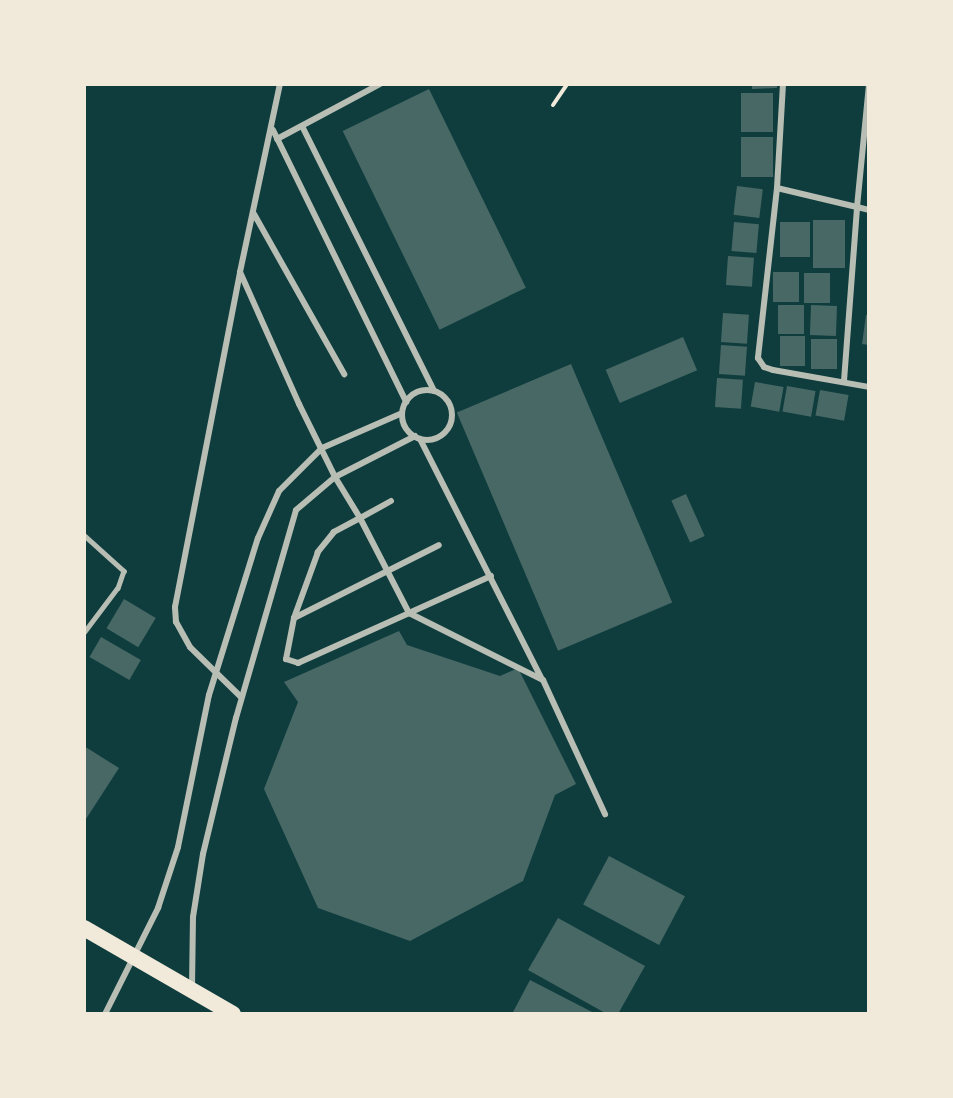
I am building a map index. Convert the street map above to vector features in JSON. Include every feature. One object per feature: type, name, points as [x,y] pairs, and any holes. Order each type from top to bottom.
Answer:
[{"type":"highway","points":[[84,928],[233,1014]]},
{"type":"street","points":[[242,697],[184,637],[176,622],[175,607],[240,272],[273,130],[280,84]]},
{"type":"street","points":[[277,139],[380,84]]},
{"type":"street","points":[[783,84],[777,188],[758,358],[764,367],[773,370],[869,387]]},
{"type":"street","points":[[844,381],[869,84]]},
{"type":"street","points":[[302,126],[434,391]]},
{"type":"street","points":[[273,130],[406,402]]},
{"type":"street","points":[[777,188],[869,210]]},
{"type":"street","points":[[254,214],[344,374]]},
{"type":"street","points":[[240,272],[335,477],[360,518],[409,613],[543,680]]},
{"type":"street","points":[[192,989],[193,917],[203,854],[242,697],[296,510],[335,477],[417,438],[442,436],[452,417],[444,397],[434,391],[424,390],[406,402],[402,413],[404,424],[417,438],[491,576],[543,680],[605,814]]},
{"type":"street","points":[[105,1014],[158,909],[178,846],[217,672],[258,538],[279,491],[322,448],[402,413]]},
{"type":"street","points":[[391,501],[326,540],[294,618],[286,659],[294,664],[491,576]]},
{"type":"street","points":[[294,618],[387,569],[439,545]]},
{"type":"lane","points":[[84,535],[124,571],[118,588],[84,633]]},
{"type":"path","points":[[552,105],[567,84]]},
{"type":"building","points":[[752,84],[777,84],[777,88],[752,89]]},
{"type":"building","points":[[429,89],[526,288],[440,330],[343,131]]},
{"type":"building","points":[[741,93],[773,93],[773,132],[741,132]]},
{"type":"building","points":[[741,137],[773,137],[773,177],[741,177]]},
{"type":"building","points":[[737,186],[763,189],[759,218],[733,215]]},
{"type":"building","points":[[813,220],[845,220],[845,268],[813,268]]},
{"type":"building","points":[[734,222],[759,224],[756,253],[731,251]]},
{"type":"building","points":[[780,222],[810,222],[810,257],[780,257]]},
{"type":"building","points":[[728,256],[754,258],[752,287],[726,285]]},
{"type":"building","points":[[773,272],[799,272],[799,302],[773,302]]},
{"type":"building","points":[[804,273],[830,273],[830,303],[804,303]]},
{"type":"building","points":[[778,305],[804,305],[804,334],[778,334]]},
{"type":"building","points":[[811,305],[837,306],[836,336],[810,335]]},
{"type":"building","points":[[723,313],[749,315],[747,344],[721,342]]},
{"type":"building","points":[[866,315],[869,315],[869,345],[862,344]]},
{"type":"building","points":[[780,336],[805,336],[805,366],[780,366]]},
{"type":"building","points":[[683,337],[697,370],[620,403],[606,370]]},
{"type":"building","points":[[811,339],[837,339],[837,369],[811,369]]},
{"type":"building","points":[[721,345],[747,347],[745,376],[719,374]]},
{"type":"building","points":[[571,364],[672,602],[558,651],[457,412]]},
{"type":"building","points":[[717,378],[743,380],[741,409],[715,407]]},
{"type":"building","points":[[755,382],[784,387],[779,412],[751,407]]},
{"type":"building","points":[[787,386],[816,391],[811,417],[782,412]]},
{"type":"building","points":[[820,390],[849,395],[844,421],[815,416]]},
{"type":"building","points":[[686,494],[705,536],[690,543],[671,501]]},
{"type":"building","points":[[124,599],[156,618],[138,647],[106,628]]},
{"type":"building","points":[[399,631],[407,645],[500,676],[518,668],[576,784],[555,795],[523,881],[410,941],[318,908],[264,789],[298,702],[284,682]]},
{"type":"building","points":[[101,637],[141,660],[129,680],[90,657]]},
{"type":"building","points":[[84,746],[119,768],[84,822]]},
{"type":"building","points":[[609,856],[685,896],[659,945],[583,905]]},
{"type":"building","points":[[558,918],[645,966],[618,1014],[607,1014],[528,970]]},
{"type":"building","points":[[530,980],[596,1014],[512,1014]]}]
